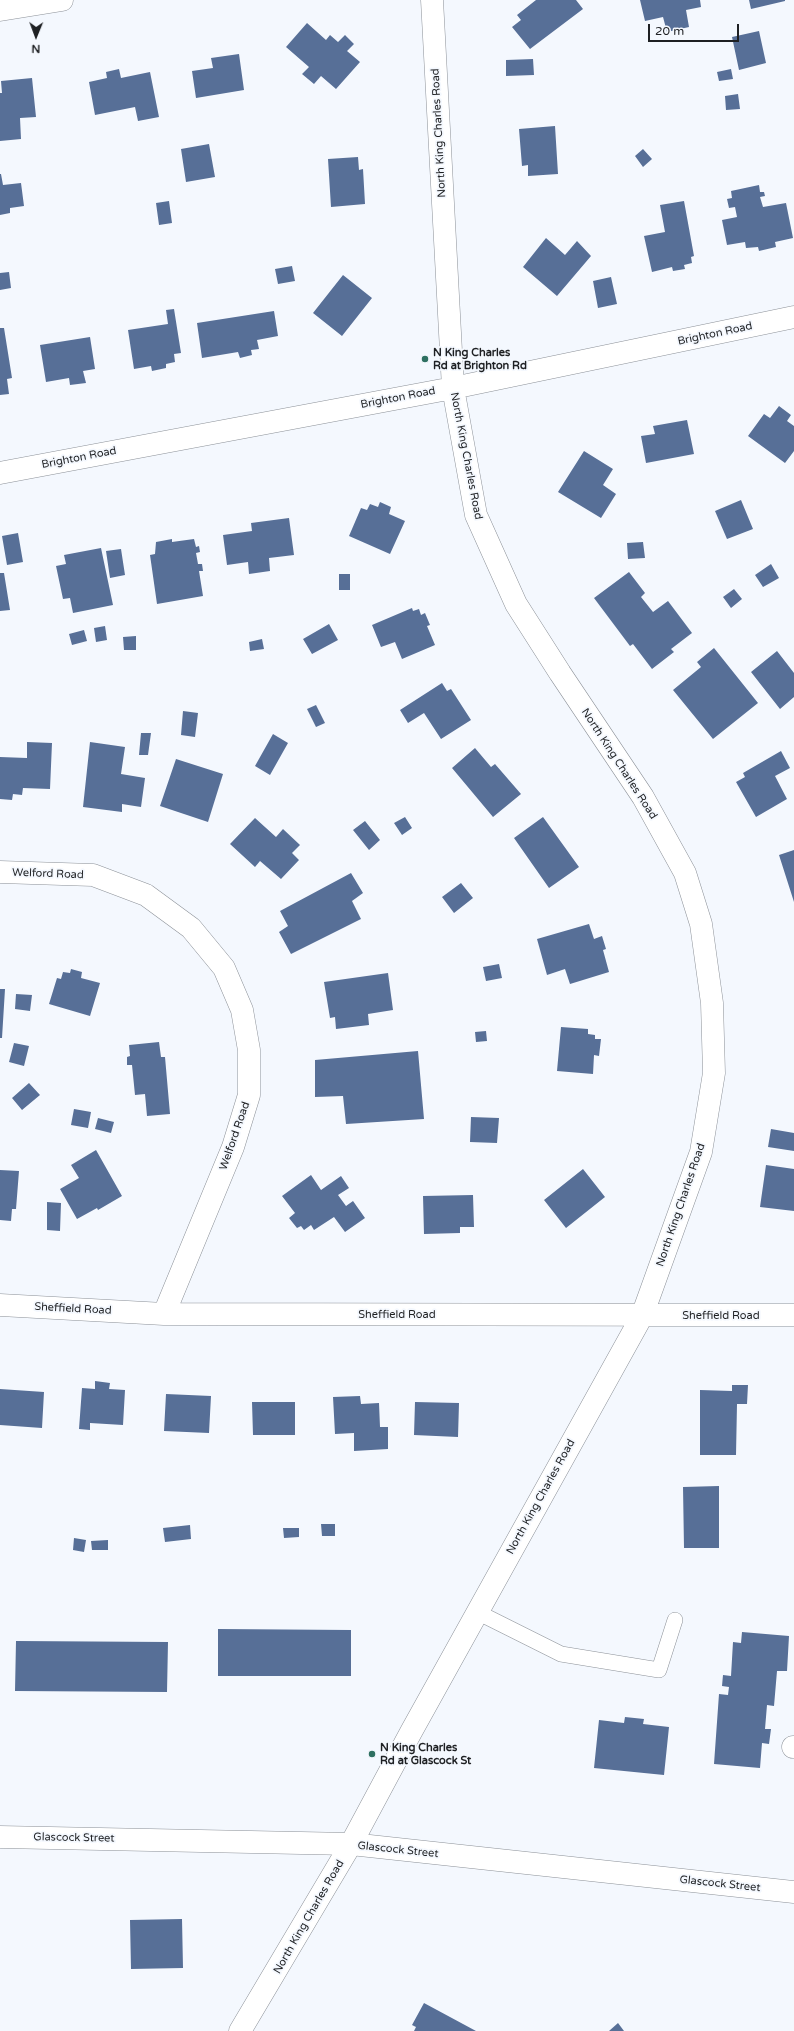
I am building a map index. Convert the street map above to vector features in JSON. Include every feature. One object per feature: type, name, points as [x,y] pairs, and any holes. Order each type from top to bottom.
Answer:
[{"type":"street","points":[[0,10],[62,0]]},
{"type":"street","name":"North King Charles Road","points":[[240,2031],[351,1844],[477,1612],[642,1316],[701,1152],[714,1073],[712,1003],[701,924],[685,873],[643,797],[516,604],[476,515],[453,388],[432,0]]},
{"type":"street","name":"Brighton Road","points":[[0,473],[453,388],[794,317]]},
{"type":"street","name":"Welford Road","points":[[0,872],[93,875],[146,895],[191,928],[224,968],[242,1010],[248,1050],[249,1095],[233,1147],[164,1314]]},
{"type":"street","name":"Sheffield Road","points":[[0,1305],[164,1314],[642,1316],[794,1315]]},
{"type":"street","name":"Glascock Street","points":[[0,1837],[351,1844],[794,1892]]},
{"type":"lane","points":[[477,1612],[560,1654],[659,1670],[675,1620]]},
{"type":"building","points":[[536,0],[576,0],[583,9],[530,49],[512,27],[521,20],[517,15]]},
{"type":"building","points":[[640,0],[700,0],[701,7],[686,10],[689,27],[667,32],[663,17],[645,21]]},
{"type":"building","points":[[749,0],[785,0],[785,1],[751,9]]},
{"type":"building","points":[[307,23],[326,40],[330,35],[338,42],[345,35],[354,44],[347,51],[360,62],[336,89],[321,76],[314,84],[302,74],[309,67],[286,47]]},
{"type":"building","points":[[759,31],[766,63],[739,70],[732,37]]},
{"type":"building","points":[[239,54],[244,90],[196,98],[192,71],[213,68],[211,58]]},
{"type":"building","points":[[533,59],[534,75],[506,76],[506,60]]},
{"type":"building","points":[[119,69],[121,78],[150,72],[159,117],[138,121],[135,107],[95,115],[89,82],[107,78],[106,72]]},
{"type":"building","points":[[731,69],[733,79],[719,81],[717,72]]},
{"type":"building","points":[[32,78],[36,117],[20,118],[21,139],[0,141],[1,81]]},
{"type":"building","points":[[738,94],[740,109],[726,110],[725,96]]},
{"type":"building","points":[[555,126],[558,174],[528,176],[528,165],[522,166],[519,129]]},
{"type":"building","points":[[209,144],[215,177],[186,182],[181,149]]},
{"type":"building","points":[[643,149],[652,159],[643,167],[635,156]]},
{"type":"building","points":[[358,157],[359,170],[363,169],[365,204],[331,207],[328,159]]},
{"type":"building","points":[[0,174],[3,185],[21,183],[24,206],[10,208],[10,213],[0,215]]},
{"type":"building","points":[[759,185],[760,192],[764,192],[765,196],[760,197],[763,207],[786,203],[793,238],[775,242],[776,247],[759,251],[758,247],[746,248],[745,242],[727,245],[722,220],[737,217],[735,207],[729,208],[727,199],[732,198],[731,191]]},
{"type":"building","points":[[169,201],[172,223],[159,225],[156,203]]},
{"type":"building","points":[[684,201],[694,256],[691,257],[692,263],[684,265],[685,269],[673,271],[672,267],[652,272],[644,236],[665,232],[660,205]]},
{"type":"building","points":[[546,238],[565,255],[577,241],[591,256],[557,296],[523,267]]},
{"type":"building","points":[[292,266],[295,281],[278,284],[275,269]]},
{"type":"building","points":[[9,272],[11,288],[0,290],[0,273]]},
{"type":"building","points":[[343,275],[372,298],[342,336],[313,313]]},
{"type":"building","points":[[611,277],[617,304],[598,308],[593,281]]},
{"type":"building","points":[[174,309],[181,353],[174,354],[175,362],[166,364],[166,368],[152,371],[151,366],[134,369],[128,330],[168,324],[166,310]]},
{"type":"building","points":[[274,311],[278,336],[257,340],[259,349],[251,350],[252,355],[240,358],[238,352],[202,358],[197,323]]},
{"type":"building","points":[[0,328],[4,328],[12,378],[7,379],[9,394],[0,395]]},
{"type":"building","points":[[90,337],[95,369],[83,371],[86,383],[70,385],[69,378],[46,382],[40,345]]},
{"type":"building","points":[[779,406],[791,415],[787,421],[794,426],[794,451],[785,463],[748,436],[764,414],[770,418]]},
{"type":"building","points":[[687,420],[694,454],[646,463],[641,436],[655,434],[653,426]]},
{"type":"building","points":[[584,451],[613,469],[603,485],[616,494],[601,518],[558,492]]},
{"type":"building","points":[[741,500],[753,529],[727,539],[715,511]]},
{"type":"building","points":[[380,502],[391,507],[389,514],[405,521],[390,554],[349,536],[361,508],[367,510],[370,504],[378,507]]},
{"type":"building","points":[[289,518],[294,555],[269,558],[270,571],[249,574],[248,562],[227,565],[223,535],[252,531],[251,523]]},
{"type":"building","points":[[18,533],[23,562],[7,565],[2,536]]},
{"type":"building","points":[[172,539],[172,542],[194,539],[196,547],[199,546],[200,552],[196,553],[198,564],[202,564],[203,571],[199,571],[203,596],[157,604],[150,555],[155,554],[156,542]]},
{"type":"building","points":[[643,542],[645,558],[628,559],[627,543]]},
{"type":"building","points":[[101,548],[113,605],[73,613],[70,598],[63,599],[56,566],[66,564],[64,555]]},
{"type":"building","points":[[121,549],[125,575],[110,578],[106,551]]},
{"type":"building","points":[[771,564],[779,578],[763,587],[755,575]]},
{"type":"building","points":[[629,572],[645,593],[641,597],[653,612],[668,601],[692,633],[671,649],[674,652],[652,669],[633,644],[630,646],[594,598]]},
{"type":"building","points":[[0,573],[4,573],[10,610],[0,611]]},
{"type":"building","points":[[339,574],[350,574],[350,590],[339,590]]},
{"type":"building","points":[[734,589],[742,599],[731,608],[723,597]]},
{"type":"building","points":[[412,608],[413,611],[419,609],[421,615],[425,613],[430,625],[427,626],[435,645],[402,659],[395,642],[381,647],[372,625]]},
{"type":"building","points":[[329,624],[338,640],[312,654],[303,639]]},
{"type":"building","points":[[105,626],[107,640],[96,642],[94,628]]},
{"type":"building","points":[[84,630],[87,641],[72,645],[69,634]]},
{"type":"building","points":[[136,636],[136,650],[124,650],[123,637]]},
{"type":"building","points":[[262,639],[264,649],[250,651],[249,642]]},
{"type":"building","points":[[714,648],[758,703],[713,739],[673,690],[701,667],[697,662]]},
{"type":"building","points":[[777,651],[794,673],[794,697],[780,709],[751,672]]},
{"type":"building","points":[[442,683],[447,691],[451,689],[471,720],[441,739],[424,713],[408,723],[400,710]]},
{"type":"building","points":[[316,705],[325,723],[316,727],[307,709]]},
{"type":"building","points":[[183,711],[198,713],[195,737],[181,735]]},
{"type":"building","points":[[141,733],[151,733],[148,755],[139,755]]},
{"type":"building","points":[[273,734],[288,743],[270,775],[255,766]]},
{"type":"building","points":[[27,742],[52,743],[50,789],[23,788],[22,795],[13,794],[12,800],[0,799],[0,757],[27,758]]},
{"type":"building","points":[[90,742],[125,747],[121,774],[145,778],[141,807],[122,804],[122,812],[83,807]]},
{"type":"building","points":[[475,748],[491,767],[495,764],[521,794],[493,817],[452,768]]},
{"type":"building","points":[[781,751],[790,768],[775,776],[787,799],[756,817],[736,782],[745,777],[743,773]]},
{"type":"building","points":[[176,759],[223,774],[208,822],[160,806]]},
{"type":"building","points":[[405,817],[412,828],[402,835],[394,823]]},
{"type":"building","points":[[543,817],[579,867],[549,888],[514,838]]},
{"type":"building","points":[[255,818],[276,837],[283,829],[300,845],[292,853],[299,860],[281,879],[260,861],[255,867],[230,844]]},
{"type":"building","points":[[365,821],[380,840],[369,850],[353,830]]},
{"type":"building","points":[[794,850],[794,902],[779,855]]},
{"type":"building","points":[[351,873],[363,893],[352,901],[361,919],[291,954],[279,932],[288,926],[280,911]]},
{"type":"building","points":[[461,883],[473,898],[454,913],[442,897]]},
{"type":"building","points":[[589,924],[594,939],[602,936],[606,949],[603,950],[609,972],[570,984],[565,969],[547,975],[537,939]]},
{"type":"building","points":[[499,964],[502,978],[486,981],[483,967]]},
{"type":"building","points":[[71,969],[82,972],[81,978],[100,983],[90,1016],[49,1004],[57,978],[61,979],[63,972],[70,973]]},
{"type":"building","points":[[388,973],[393,1010],[368,1014],[369,1025],[336,1029],[335,1017],[330,1018],[324,982]]},
{"type":"building","points":[[0,989],[5,989],[2,1038],[0,1038]]},
{"type":"building","points":[[16,994],[32,995],[30,1011],[15,1009]]},
{"type":"building","points":[[561,1027],[588,1029],[588,1034],[595,1035],[595,1039],[601,1039],[599,1056],[594,1055],[593,1074],[557,1071]]},
{"type":"building","points":[[486,1031],[487,1041],[476,1042],[475,1032]]},
{"type":"building","points":[[159,1042],[161,1057],[165,1057],[170,1114],[147,1116],[145,1094],[135,1095],[132,1065],[127,1065],[127,1057],[130,1056],[129,1045]]},
{"type":"building","points":[[14,1043],[29,1046],[24,1066],[9,1062]]},
{"type":"building","points":[[418,1051],[424,1119],[346,1124],[343,1096],[315,1097],[315,1060]]},
{"type":"building","points":[[29,1083],[40,1095],[22,1110],[12,1098]]},
{"type":"building","points":[[74,1109],[91,1112],[88,1128],[71,1125]]},
{"type":"building","points":[[471,1117],[499,1118],[497,1143],[470,1142]]},
{"type":"building","points":[[98,1118],[114,1122],[111,1133],[95,1129]]},
{"type":"building","points":[[771,1129],[794,1133],[794,1151],[768,1147]]},
{"type":"building","points":[[96,1150],[122,1196],[98,1210],[97,1208],[77,1219],[60,1189],[79,1178],[71,1165]]},
{"type":"building","points":[[766,1165],[794,1169],[794,1211],[760,1207]]},
{"type":"building","points":[[583,1169],[605,1197],[566,1228],[544,1200]]},
{"type":"building","points":[[0,1170],[19,1171],[16,1209],[12,1209],[11,1221],[0,1220]]},
{"type":"building","points":[[311,1175],[321,1190],[341,1176],[349,1188],[338,1195],[346,1206],[353,1201],[365,1218],[345,1232],[334,1217],[314,1230],[311,1225],[304,1230],[301,1226],[297,1228],[289,1218],[295,1213],[282,1196]]},
{"type":"building","points":[[473,1195],[474,1227],[460,1227],[460,1233],[424,1234],[423,1196]]},
{"type":"building","points":[[47,1202],[61,1203],[60,1231],[47,1230]]},
{"type":"building","points":[[95,1381],[110,1383],[109,1389],[125,1390],[123,1425],[90,1423],[90,1430],[79,1429],[82,1388],[95,1389]]},
{"type":"building","points":[[732,1385],[748,1385],[747,1404],[737,1404],[736,1455],[700,1455],[700,1390],[732,1391]]},
{"type":"building","points":[[0,1389],[44,1392],[42,1428],[0,1425]]},
{"type":"building","points":[[166,1394],[211,1396],[209,1433],[164,1431]]},
{"type":"building","points":[[360,1396],[361,1404],[379,1403],[380,1427],[388,1427],[388,1449],[354,1451],[354,1433],[335,1434],[333,1397]]},
{"type":"building","points":[[252,1402],[295,1402],[295,1435],[253,1435]]},
{"type":"building","points":[[415,1402],[459,1403],[458,1437],[414,1435]]},
{"type":"building","points":[[719,1486],[719,1548],[684,1548],[683,1487]]},
{"type":"building","points":[[321,1524],[335,1524],[335,1536],[322,1536]]},
{"type":"building","points":[[190,1525],[191,1539],[165,1542],[163,1528]]},
{"type":"building","points":[[283,1528],[299,1528],[299,1537],[284,1538]]},
{"type":"building","points":[[74,1538],[86,1540],[84,1552],[73,1550]]},
{"type":"building","points":[[108,1540],[108,1550],[92,1550],[91,1541]]},
{"type":"building","points":[[218,1629],[351,1630],[351,1676],[218,1676]]},
{"type":"building","points":[[742,1632],[789,1636],[787,1671],[777,1671],[774,1706],[767,1705],[765,1729],[771,1729],[769,1744],[762,1743],[760,1768],[714,1764],[719,1694],[728,1695],[729,1687],[722,1686],[723,1675],[731,1676],[733,1642],[741,1643]]},
{"type":"building","points":[[16,1641],[168,1642],[167,1692],[15,1691]]},
{"type":"building","points":[[625,1717],[644,1719],[643,1724],[669,1727],[664,1775],[594,1768],[599,1720],[624,1723]]},
{"type":"building","points":[[182,1919],[183,1968],[131,1969],[130,1920]]},
{"type":"building","points":[[424,2003],[476,2031],[414,2031],[416,2027],[412,2025]]},
{"type":"building","points":[[618,2023],[624,2031],[609,2031]]},
{"type":"place","name":"N King Charles Rd at Brighton Rd","points":[[425,359]]},
{"type":"place","name":"N King Charles Rd at Glascock St","points":[[372,1754]]}]
